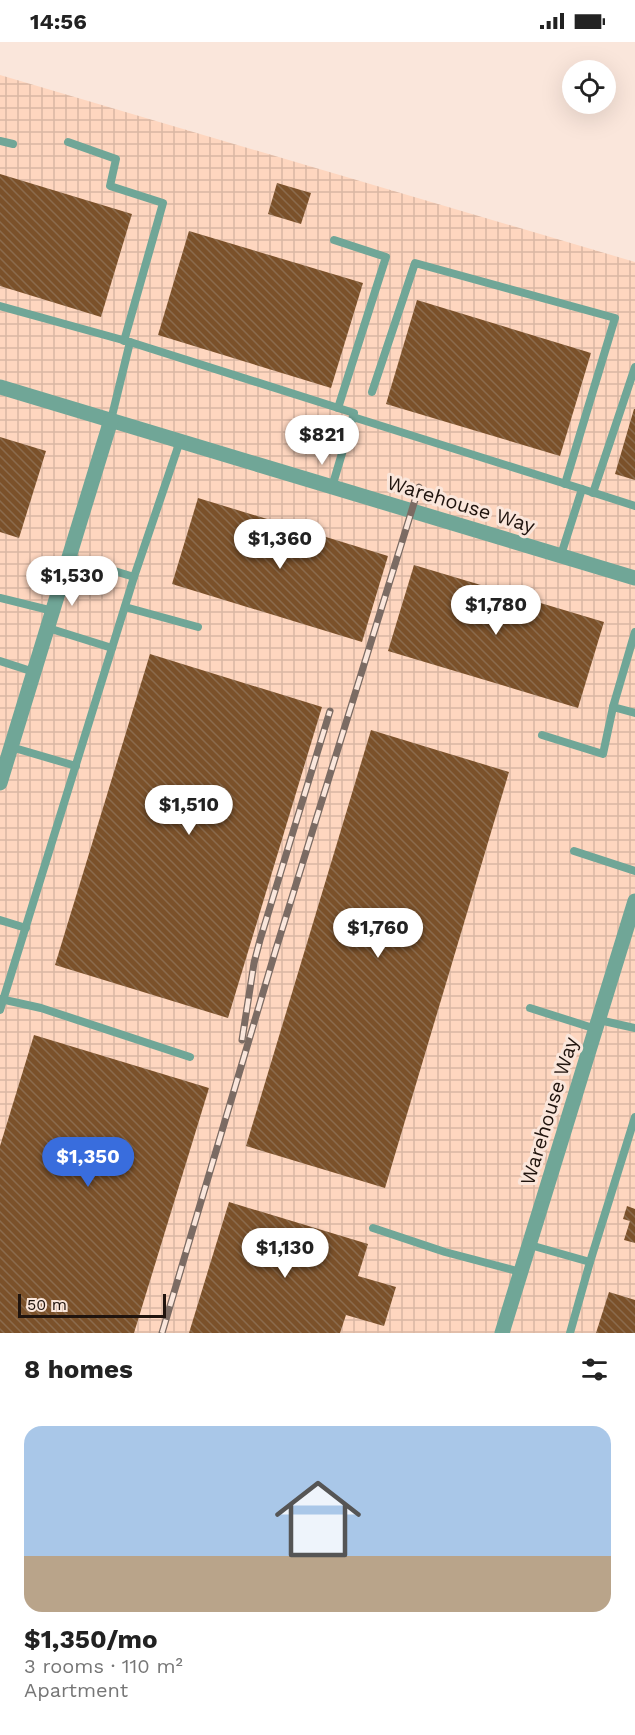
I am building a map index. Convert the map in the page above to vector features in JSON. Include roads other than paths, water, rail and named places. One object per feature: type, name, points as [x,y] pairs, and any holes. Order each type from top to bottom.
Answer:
[{"type":"street","name":"Warehouse Way","points":[[0,387],[635,578]]},
{"type":"street","points":[[0,783],[111,420]]},
{"type":"street","name":"Warehouse Way","points":[[502,1333],[635,901]]},
{"type":"lane","points":[[0,141],[13,144]]},
{"type":"lane","points":[[68,142],[116,159],[110,186],[163,203],[127,341],[111,420]]},
{"type":"lane","points":[[334,240],[386,257],[338,408]]},
{"type":"lane","points":[[372,393],[415,263],[615,318],[565,484]]},
{"type":"lane","points":[[0,306],[127,341],[354,413],[332,486]]},
{"type":"lane","points":[[593,493],[635,367]]},
{"type":"lane","points":[[353,417],[635,506]]},
{"type":"lane","points":[[0,1010],[134,577],[180,441]]},
{"type":"lane","points":[[561,555],[582,489]]},
{"type":"lane","points":[[69,557],[134,577]]},
{"type":"lane","points":[[0,598],[53,612]]},
{"type":"lane","points":[[125,607],[198,627]]},
{"type":"lane","points":[[48,628],[112,648]]},
{"type":"lane","points":[[542,735],[603,754],[613,707],[635,632]]},
{"type":"lane","points":[[0,661],[34,672]]},
{"type":"lane","points":[[613,707],[635,713]]},
{"type":"lane","points":[[11,747],[76,766]]},
{"type":"lane","points":[[574,852],[635,871]]},
{"type":"lane","points":[[0,920],[26,928]]},
{"type":"lane","points":[[2,999],[40,1008],[190,1057]]},
{"type":"lane","points":[[530,1008],[597,1024],[635,1028]]},
{"type":"lane","points":[[570,1333],[635,1117]]},
{"type":"lane","points":[[373,1228],[521,1272]]},
{"type":"lane","points":[[530,1245],[590,1262]]},
{"type":"railway","points":[[162,1333],[276,949],[419,487]]},
{"type":"railway","points":[[242,1040],[254,963],[260,940],[330,711]]}]
